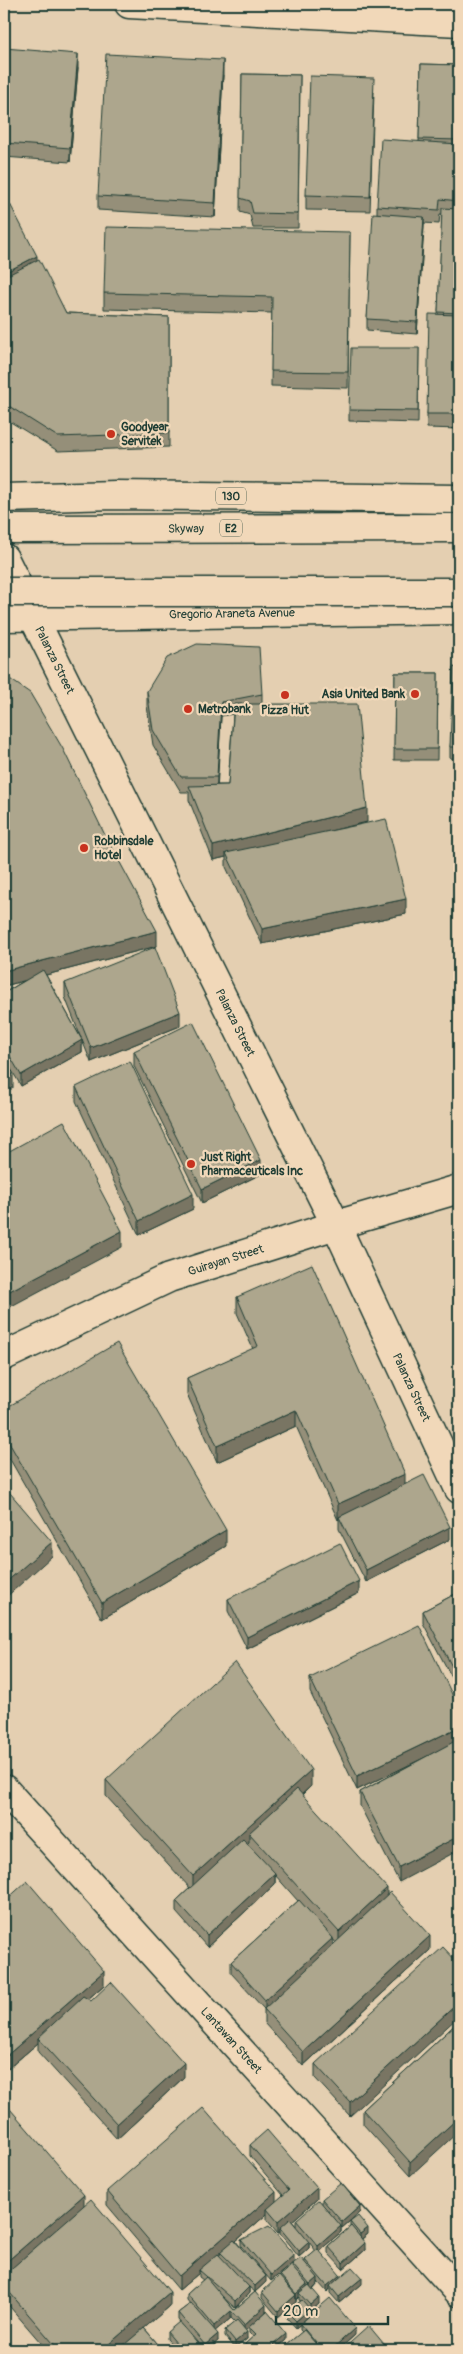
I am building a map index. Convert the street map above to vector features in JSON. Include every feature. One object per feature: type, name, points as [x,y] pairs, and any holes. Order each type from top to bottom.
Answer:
[{"type":"main road","points":[[129,4],[459,22]]},
{"type":"main road","name":"130","points":[[4,498],[116,495],[459,499]]},
{"type":"main road","name":"Skyway","points":[[4,529],[459,528]]},
{"type":"main road","name":"Palanza Street","points":[[4,558],[336,1225],[459,1490]]},
{"type":"main road","points":[[4,592],[459,592]]},
{"type":"main road","name":"Gregorio Araneta Avenue","points":[[4,618],[459,610]]},
{"type":"main road","name":"Guirayan Street","points":[[4,1356],[169,1278],[336,1225],[459,1189]]},
{"type":"main road","name":"Lantawan Street","points":[[4,1789],[459,2292]]},
{"type":"building","points":[[4,48],[78,54],[70,148],[4,143]]},
{"type":"building","points":[[106,54],[223,60],[215,203],[98,196]]},
{"type":"building","points":[[421,64],[459,65],[459,140],[419,139]]},
{"type":"building","points":[[242,74],[300,75],[298,214],[253,213],[250,201],[240,198]]},
{"type":"building","points":[[310,76],[374,78],[370,197],[306,195]]},
{"type":"building","points":[[381,139],[459,144],[459,201],[440,199],[439,210],[377,206]]},
{"type":"building","points":[[10,204],[37,256],[4,273],[4,206]]},
{"type":"building","points":[[442,208],[459,209],[459,313],[438,312]]},
{"type":"building","points":[[373,213],[424,217],[417,322],[367,319]]},
{"type":"building","points":[[106,227],[350,232],[348,372],[271,371],[272,297],[104,293]]},
{"type":"building","points":[[39,259],[66,313],[169,317],[169,433],[58,437],[4,403],[4,277]]},
{"type":"building","points":[[429,314],[459,315],[459,414],[427,414]]},
{"type":"building","points":[[351,348],[419,348],[418,411],[349,410]]},
{"type":"building","points":[[197,644],[259,647],[262,694],[221,702],[217,777],[181,777],[153,730],[147,691],[167,658]]},
{"type":"building","points":[[453,667],[459,668],[459,747],[450,747]]},
{"type":"building","points":[[395,673],[438,673],[437,749],[394,749]]},
{"type":"building","points":[[4,675],[30,693],[63,749],[104,833],[157,931],[4,971]]},
{"type":"building","points":[[234,704],[357,704],[367,808],[213,846],[189,786],[228,785]]},
{"type":"building","points":[[386,819],[406,899],[262,929],[226,853]]},
{"type":"building","points":[[155,947],[180,1012],[91,1048],[65,983]]},
{"type":"building","points":[[43,970],[82,1040],[21,1075],[4,1046],[4,993]]},
{"type":"building","points":[[193,1022],[261,1160],[202,1189],[134,1051]]},
{"type":"building","points":[[4,1059],[13,1074],[4,1079]]},
{"type":"building","points":[[130,1061],[193,1194],[139,1221],[76,1087]]},
{"type":"building","points":[[64,1121],[122,1231],[4,1294],[4,1154]]},
{"type":"building","points":[[312,1264],[405,1474],[338,1504],[296,1410],[217,1446],[187,1378],[258,1346],[237,1297]]},
{"type":"building","points":[[117,1343],[226,1530],[102,1603],[4,1434],[4,1409]]},
{"type":"building","points":[[424,1475],[450,1527],[366,1570],[339,1517]]},
{"type":"building","points":[[4,1486],[52,1542],[4,1584]]},
{"type":"building","points":[[340,1543],[359,1581],[247,1637],[228,1599]]},
{"type":"building","points":[[459,1592],[459,1680],[423,1611]]},
{"type":"building","points":[[419,1625],[459,1709],[459,1727],[357,1776],[310,1678]]},
{"type":"building","points":[[235,1662],[311,1770],[193,1876],[106,1780]]},
{"type":"building","points":[[459,1739],[459,1836],[399,1867],[360,1792]]},
{"type":"building","points":[[297,1789],[387,1888],[339,1932],[249,1833]]},
{"type":"building","points":[[243,1839],[275,1873],[207,1935],[176,1901]]},
{"type":"building","points":[[27,1881],[104,1971],[4,2058],[4,1902]]},
{"type":"building","points":[[390,1892],[430,1936],[303,2052],[264,2009]]},
{"type":"building","points":[[299,1900],[333,1938],[265,2000],[231,1962]]},
{"type":"building","points":[[443,1947],[459,1964],[459,2002],[350,2102],[315,2064]]},
{"type":"building","points":[[111,1982],[184,2063],[117,2124],[38,2038],[83,1996],[91,2001]]},
{"type":"building","points":[[459,2021],[459,2117],[410,2162],[363,2110]]},
{"type":"building","points":[[4,2102],[84,2195],[4,2264]]},
{"type":"building","points":[[203,2108],[276,2192],[179,2276],[107,2191]]},
{"type":"building","points":[[267,2130],[317,2188],[278,2222],[267,2209],[289,2190],[250,2145]]},
{"type":"building","points":[[341,2183],[360,2206],[342,2222],[322,2199]]},
{"type":"building","points":[[91,2199],[170,2292],[102,2350],[59,2350],[4,2286],[4,2275]]},
{"type":"building","points":[[319,2200],[341,2226],[318,2246],[296,2220]]},
{"type":"building","points":[[358,2216],[368,2228],[360,2234],[350,2222]]},
{"type":"building","points":[[290,2219],[309,2242],[299,2251],[280,2228]]},
{"type":"building","points":[[269,2226],[294,2255],[271,2275],[241,2240]]},
{"type":"building","points":[[351,2226],[365,2243],[343,2263],[328,2246]]},
{"type":"building","points":[[234,2240],[266,2276],[255,2286],[220,2252]]},
{"type":"building","points":[[318,2249],[340,2275],[327,2286],[305,2260]]},
{"type":"building","points":[[218,2254],[249,2287],[235,2301],[199,2270]]},
{"type":"building","points":[[301,2258],[318,2278],[310,2285],[292,2264]]},
{"type":"building","points":[[291,2266],[307,2284],[296,2294],[280,2275]]},
{"type":"building","points":[[352,2267],[362,2278],[339,2297],[330,2286]]},
{"type":"building","points":[[279,2276],[296,2295],[278,2311],[262,2292]]},
{"type":"building","points":[[206,2277],[234,2310],[255,2292],[266,2305],[244,2325],[231,2311],[214,2326],[187,2294]]},
{"type":"building","points":[[309,2285],[319,2297],[310,2305],[299,2293]]},
{"type":"building","points":[[330,2298],[355,2328],[331,2350],[322,2350],[300,2324]]},
{"type":"building","points":[[302,2300],[310,2309],[296,2321],[287,2312]]},
{"type":"building","points":[[191,2303],[218,2334],[205,2345],[178,2313]]},
{"type":"building","points":[[267,2311],[286,2334],[273,2345],[277,2350],[251,2350],[245,2344],[256,2334],[249,2327]]},
{"type":"building","points":[[237,2320],[247,2332],[235,2342],[225,2330]]},
{"type":"building","points":[[179,2322],[201,2350],[182,2350],[167,2332]]},
{"type":"building","points":[[369,2326],[389,2350],[342,2350]]},
{"type":"building","points":[[144,2328],[163,2350],[118,2350]]},
{"type":"building","points":[[304,2330],[321,2350],[280,2350]]},
{"type":"building","points":[[213,2342],[220,2350],[204,2350]]},
{"type":"place","name":"Goodyear Servitek","points":[[111,434]]},
{"type":"place","name":"Asia United Bank","points":[[415,694]]},
{"type":"place","name":"Pizza Hut","points":[[285,695]]},
{"type":"place","name":"Metrobank","points":[[188,709]]},
{"type":"place","name":"Robbinsdale Hotel","points":[[84,848]]},
{"type":"place","name":"Just Right Pharmaceuticals Inc","points":[[191,1164]]}]
